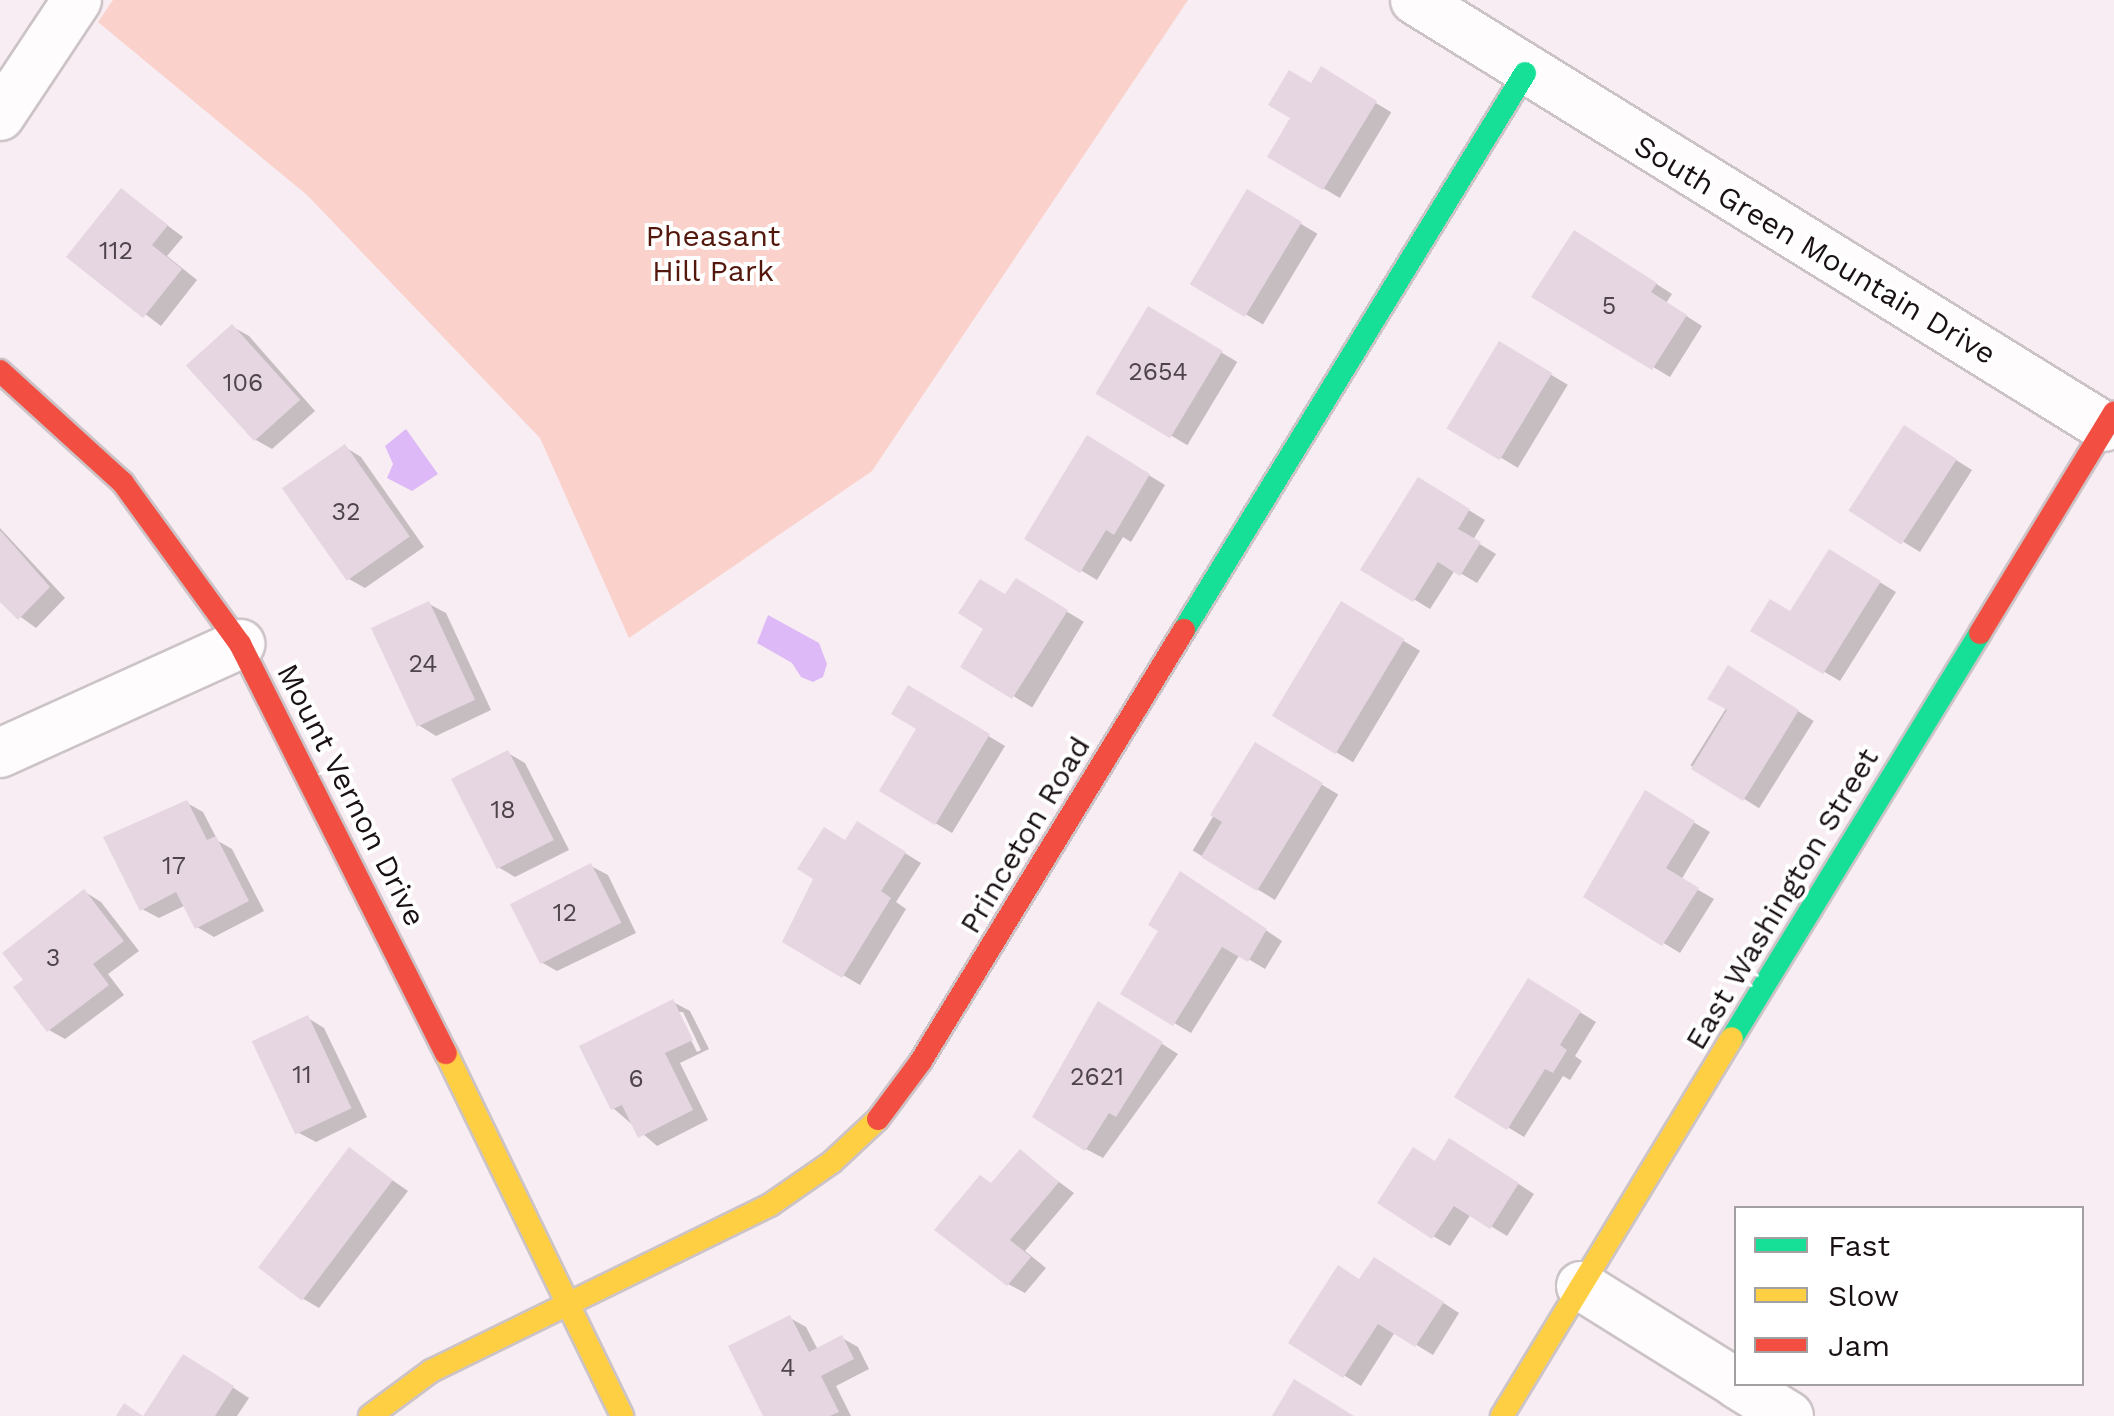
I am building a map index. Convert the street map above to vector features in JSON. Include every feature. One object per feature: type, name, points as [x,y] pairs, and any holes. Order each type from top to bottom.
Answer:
[{"type":"street","points":[[0,116],[77,0]]},
{"type":"street","name":"South Green Mountain Drive","points":[[1415,0],[1526,73],[2110,420]]},
{"type":"street","name":"Princeton Road","points":[[370,1416],[430,1371],[770,1205],[832,1162],[876,1121],[922,1062],[1526,73]]},
{"type":"street","name":"Mount Vernon Drive","points":[[0,371],[123,483],[185,560],[240,644],[312,776],[622,1416]]},
{"type":"street","name":"East Washington Street","points":[[1502,1416],[2110,420]]},
{"type":"street","points":[[0,753],[240,644]]},
{"type":"street","points":[[1581,1286],[1734,1381]]},
{"type":"street","points":[[1742,1386],[1789,1416]]},
{"type":"green space","name":"Pheasant Hill Park","points":[[113,0],[1188,0],[872,471],[629,638],[540,438],[307,195],[98,22]]},
{"type":"shaded area","points":[[406,429],[438,474],[412,491],[387,478],[393,464],[385,446]]},
{"type":"shaded area","points":[[768,615],[819,643],[827,664],[823,677],[813,682],[801,677],[792,663],[757,643]]},
{"type":"building","points":[[1321,66],[1377,101],[1323,190],[1267,157],[1290,118],[1268,105],[1289,70],[1311,83]]},
{"type":"building","points":[[121,188],[168,225],[152,245],[182,269],[143,318],[66,257]]},
{"type":"building","points":[[1247,189],[1302,222],[1245,317],[1190,284]]},
{"type":"building","points":[[1574,230],[1657,283],[1651,292],[1687,315],[1652,370],[1531,297]]},
{"type":"building","points":[[1148,306],[1223,351],[1170,438],[1095,393]]},
{"type":"building","points":[[232,324],[300,400],[254,441],[186,365]]},
{"type":"building","points":[[1499,341],[1552,373],[1500,460],[1446,428]]},
{"type":"building","points":[[1904,425],[1957,459],[1901,545],[1848,511]]},
{"type":"building","points":[[1087,435],[1150,474],[1114,535],[1106,530],[1080,573],[1024,539]]},
{"type":"building","points":[[345,444],[410,537],[347,581],[282,488]]},
{"type":"building","points":[[1418,477],[1470,509],[1458,529],[1481,542],[1460,576],[1438,562],[1413,602],[1360,570]]},
{"type":"building","points":[[0,530],[50,587],[18,620],[0,602]]},
{"type":"building","points":[[1829,549],[1881,581],[1823,674],[1750,631],[1770,599],[1790,611]]},
{"type":"building","points":[[1016,578],[1068,610],[1012,699],[960,667],[983,629],[958,613],[980,579],[1005,594]]},
{"type":"building","points":[[429,601],[475,700],[417,727],[371,628]]},
{"type":"building","points":[[1341,601],[1404,639],[1335,754],[1272,716]]},
{"type":"building","points":[[1728,665],[1799,710],[1743,801],[1691,769],[1727,710],[1707,699]]},
{"type":"building","points":[[908,685],[990,734],[935,825],[879,791],[916,729],[891,714]]},
{"type":"building","points":[[1255,742],[1323,783],[1257,891],[1201,857],[1222,822],[1210,815]]},
{"type":"building","points":[[508,750],[554,840],[497,869],[451,779]]},
{"type":"building","points":[[1645,790],[1695,821],[1666,868],[1699,888],[1662,946],[1583,897]]},
{"type":"building","points":[[187,800],[207,840],[216,836],[249,901],[195,929],[176,892],[140,911],[103,837]]},
{"type":"building","points":[[857,821],[906,852],[881,891],[891,898],[842,978],[782,942],[813,879],[797,869],[824,827],[845,840]]},
{"type":"building","points":[[591,863],[621,923],[540,964],[510,904]]},
{"type":"building","points":[[1180,871],[1267,929],[1248,962],[1222,947],[1173,1026],[1120,994],[1158,931],[1148,925]]},
{"type":"building","points":[[84,889],[124,941],[93,964],[109,985],[47,1032],[13,987],[23,980],[2,953]]},
{"type":"building","points":[[1528,978],[1581,1011],[1560,1045],[1567,1050],[1553,1073],[1545,1069],[1507,1130],[1454,1097]]},
{"type":"building","points":[[673,999],[693,1040],[665,1053],[693,1110],[638,1138],[622,1105],[611,1110],[579,1046]]},
{"type":"building","points":[[1098,1001],[1163,1042],[1116,1117],[1109,1113],[1085,1151],[1032,1117]]},
{"type":"building","points":[[308,1015],[352,1108],[295,1135],[252,1041]]},
{"type":"building","points":[[1449,1138],[1519,1183],[1490,1229],[1454,1206],[1432,1239],[1377,1203],[1413,1147],[1435,1161]]},
{"type":"building","points":[[349,1147],[393,1180],[302,1301],[258,1268]]},
{"type":"building","points":[[1020,1149],[1059,1182],[1010,1240],[1031,1257],[1007,1286],[934,1230],[980,1175],[991,1183]]},
{"type":"building","points":[[1374,1257],[1444,1302],[1415,1347],[1378,1324],[1343,1378],[1288,1343],[1338,1265],[1359,1279]]},
{"type":"building","points":[[790,1315],[809,1352],[842,1335],[854,1359],[821,1376],[839,1412],[830,1416],[763,1416],[728,1346]]},
{"type":"building","points":[[183,1354],[234,1386],[215,1416],[143,1416]]},
{"type":"building","points":[[1294,1379],[1354,1416],[1272,1416]]},
{"type":"building","points":[[124,1403],[143,1416],[116,1416]]},
{"type":"traffic: fast","points":[[1184,630],[1525,73]]},
{"type":"traffic: fast","points":[[1732,1038],[1980,633]]},
{"type":"traffic: slow","points":[[1502,1416],[1732,1038]]},
{"type":"traffic: slow","points":[[446,1053],[622,1416]]},
{"type":"traffic: slow","points":[[370,1416],[431,1371],[770,1205],[832,1162],[878,1119]]},
{"type":"traffic: jam","points":[[0,371],[123,483],[240,644],[446,1053]]},
{"type":"traffic: jam","points":[[1980,633],[2114,413]]},
{"type":"traffic: jam","points":[[878,1119],[921,1061],[1184,630]]}]
